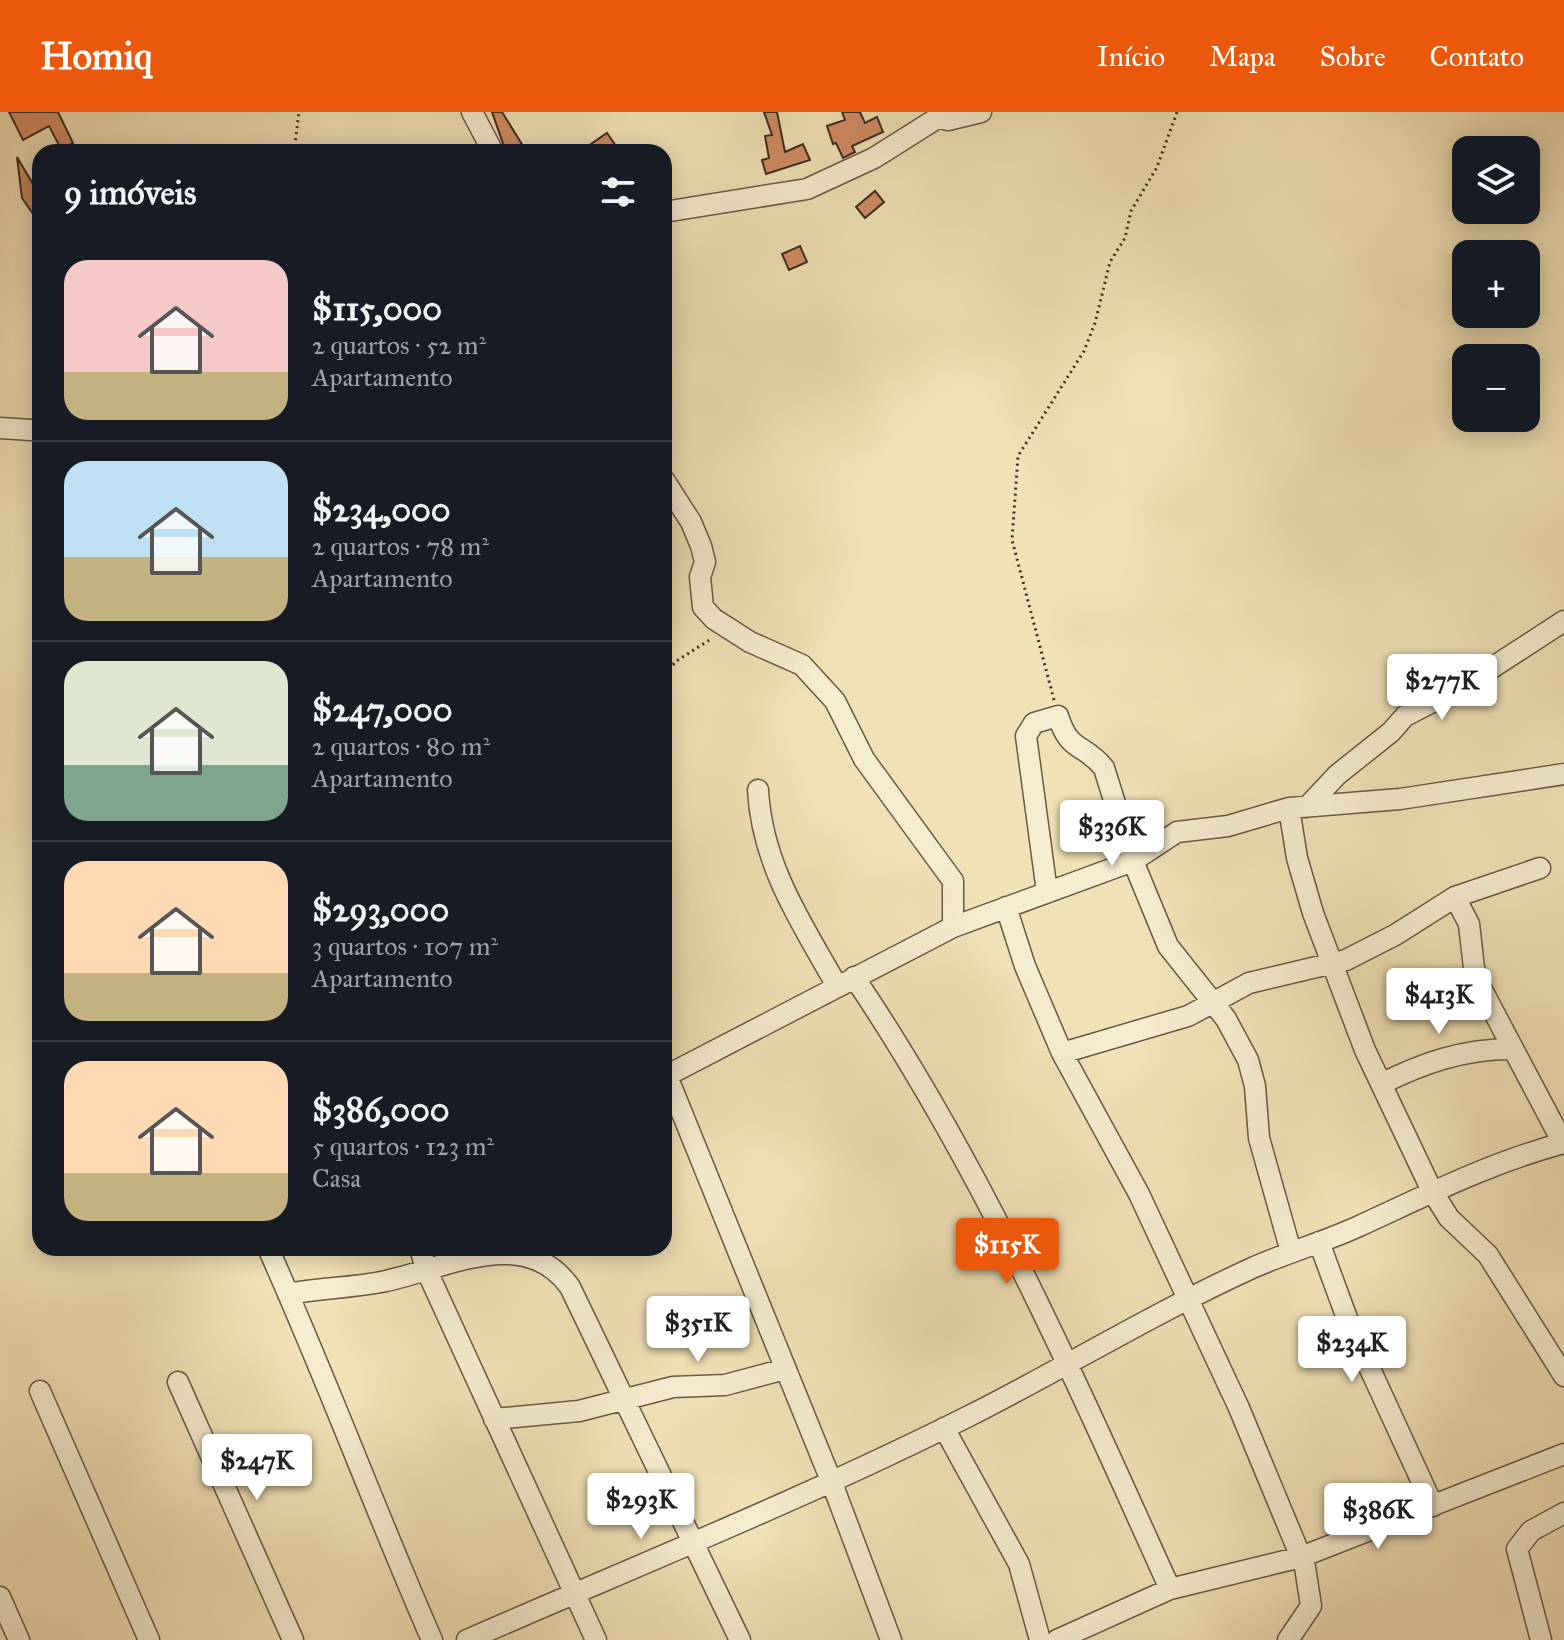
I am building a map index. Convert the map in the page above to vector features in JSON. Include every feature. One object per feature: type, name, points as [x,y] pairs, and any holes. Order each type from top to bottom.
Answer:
[{"type":"street","points":[[472,112],[489,144]]},
{"type":"street","points":[[672,211],[807,189],[874,158],[939,117],[948,120],[981,112]]},
{"type":"street","points":[[0,428],[31,430]]},
{"type":"street","points":[[672,492],[691,522],[701,546],[705,562],[700,577],[703,607],[727,628],[750,642],[802,665],[835,701],[864,759],[953,881],[953,927]]},
{"type":"street","points":[[1298,807],[1379,742],[1405,716],[1467,684],[1564,621]]},
{"type":"street","points":[[1047,892],[1026,736],[1034,723],[1058,716],[1069,742],[1096,758],[1104,768],[1133,861],[1168,946],[1213,1001],[1248,1060],[1255,1086],[1259,1138],[1291,1252]]},
{"type":"street","points":[[672,1074],[953,927],[1133,861],[1177,832],[1228,826],[1298,807],[1400,799],[1564,774]]},
{"type":"street","points":[[758,790],[763,832],[780,886],[803,932],[894,1036],[980,1189],[1069,1365],[1170,1589]]},
{"type":"street","points":[[1298,807],[1304,885],[1381,1084],[1432,1191],[1449,1218],[1488,1255],[1564,1376]]},
{"type":"street","points":[[1062,1053],[1188,1016],[1249,983],[1332,964],[1395,935],[1455,897],[1540,868]]},
{"type":"street","points":[[467,1640],[832,1483],[1069,1365],[1187,1299],[1432,1191],[1524,1154],[1563,1143],[1481,988],[1474,968],[1469,924],[1455,897]]},
{"type":"street","points":[[1006,907],[1025,966],[1062,1053],[1139,1194],[1239,1408],[1301,1557],[1311,1606],[1288,1640]]},
{"type":"street","points":[[1381,1084],[1435,1059],[1479,1050],[1512,1049]]},
{"type":"street","points":[[672,1092],[832,1483],[891,1640]]},
{"type":"street","points":[[1319,1242],[1348,1321],[1433,1506]]},
{"type":"street","points":[[271,1256],[328,1387],[376,1513],[432,1640]]},
{"type":"street","points":[[422,1256],[596,1640]]},
{"type":"street","points":[[288,1294],[382,1282],[479,1256]]},
{"type":"street","points":[[528,1256],[559,1271],[570,1287],[740,1640]]},
{"type":"street","points":[[494,1419],[579,1411],[673,1387],[746,1382],[785,1369]]},
{"type":"street","points":[[178,1382],[293,1640]]},
{"type":"street","points":[[40,1391],[149,1640]]},
{"type":"street","points":[[944,1428],[967,1475],[1019,1564],[1040,1640]]},
{"type":"street","points":[[1057,1640],[1089,1634],[1170,1589],[1301,1557],[1564,1454]]},
{"type":"street","points":[[1541,1640],[1517,1549],[1531,1531],[1564,1513]]},
{"type":"street","points":[[1,1602],[19,1640]]},
{"type":"path","points":[[295,144],[299,112]]},
{"type":"path","points":[[1058,716],[1012,540],[1018,456],[1084,351],[1095,323],[1110,262],[1125,238],[1131,211],[1157,167],[1177,112]]},
{"type":"path","points":[[672,666],[727,628]]},
{"type":"building","points":[[9,112],[58,112],[73,143],[58,144],[49,126],[23,140]]},
{"type":"building","points":[[492,112],[502,112],[522,144],[503,144]]},
{"type":"building","points":[[764,112],[777,112],[785,152],[803,144],[810,160],[766,174],[762,160],[769,158],[765,136],[772,135]]},
{"type":"building","points":[[842,112],[860,112],[865,123],[877,117],[883,132],[852,146],[855,152],[843,158],[836,143],[833,144],[827,126],[845,120]]},
{"type":"building","points":[[607,133],[615,144],[591,144]]},
{"type":"building","points":[[17,157],[32,182],[32,212],[22,198]]},
{"type":"building","points":[[875,191],[884,202],[865,218],[856,207]]},
{"type":"building","points":[[800,246],[807,262],[789,270],[782,254]]}]
